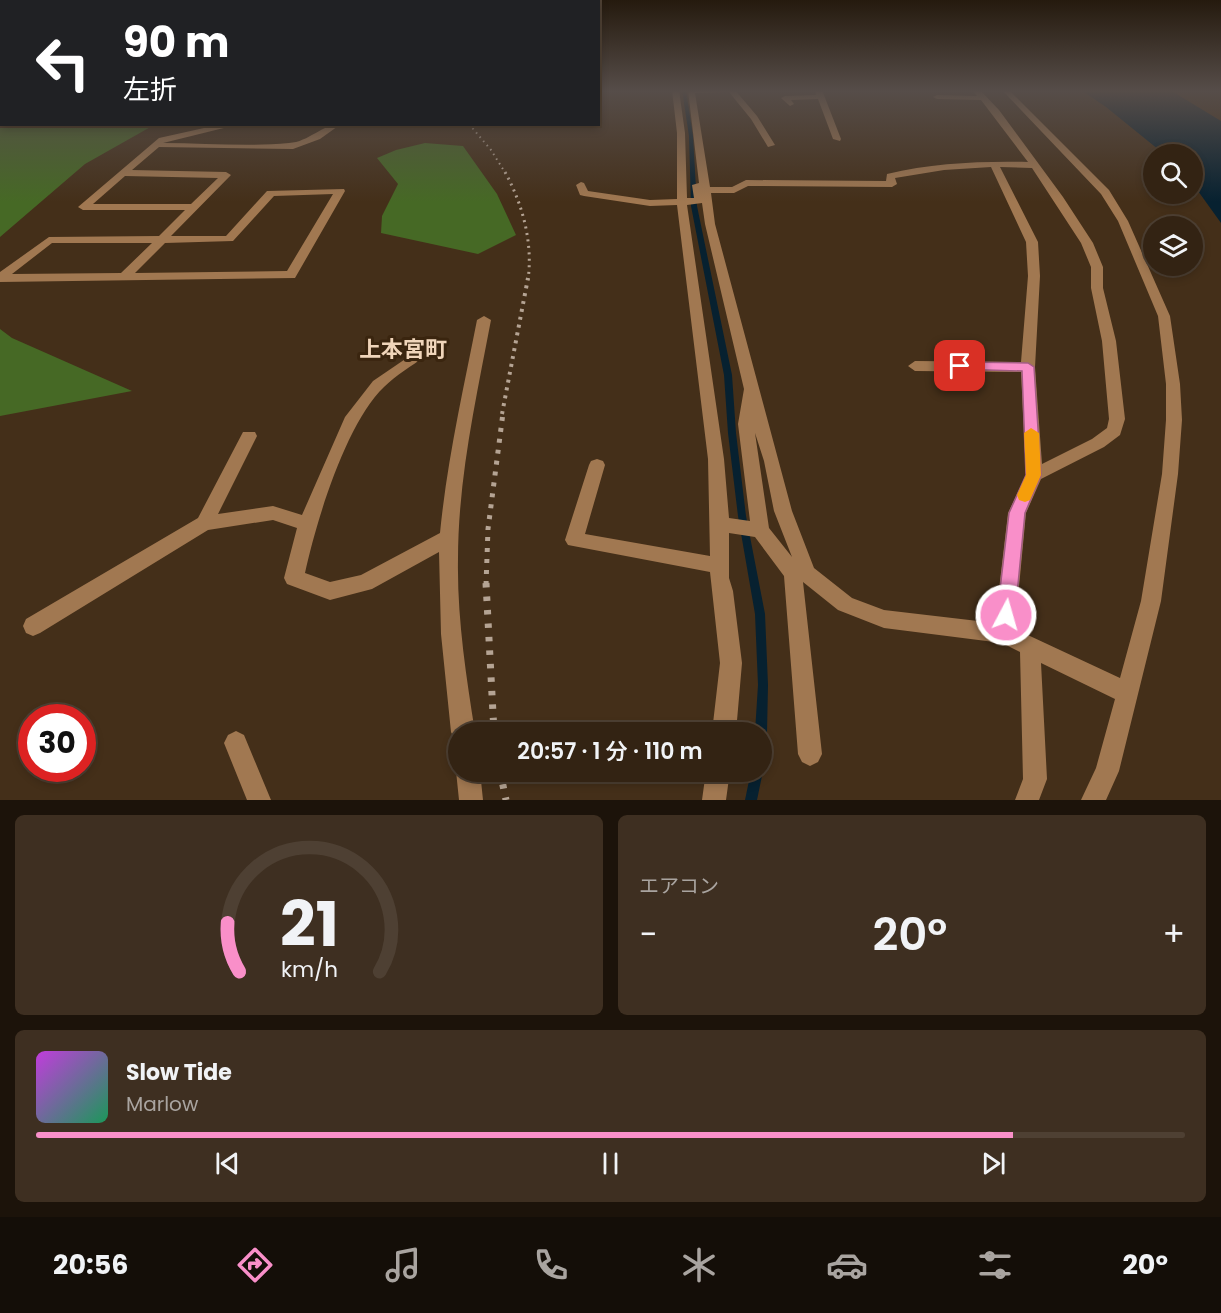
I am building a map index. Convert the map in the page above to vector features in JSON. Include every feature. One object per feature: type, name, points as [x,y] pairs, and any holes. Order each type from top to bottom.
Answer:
[{"type":"street","points":[[194,207],[83,207],[162,140],[221,127]]},
{"type":"street","points":[[154,147],[293,147],[317,137],[332,127]]},
{"type":"street","points":[[680,127],[694,199],[711,412],[723,524],[719,566],[731,663],[725,722]]},
{"type":"street","points":[[696,127],[703,175],[696,186],[694,199],[710,224],[800,574],[810,754]]},
{"type":"street","points":[[760,127],[771,146]]},
{"type":"street","points":[[832,127],[837,140]]},
{"type":"street","points":[[1006,127],[1072,219],[1087,243],[1097,267],[1097,288],[1109,341],[1116,418],[1114,431],[1098,442],[1034,475]]},
{"type":"street","points":[[1042,127],[1105,192],[1123,221],[1164,316],[1173,384],[1174,420],[1170,474],[1151,601],[1107,771],[1093,800]]},
{"type":"street","points":[[994,164],[1032,242],[1034,276],[1028,367],[1034,475],[1017,513],[1004,634]]},
{"type":"street","points":[[581,185],[584,193],[650,203],[694,199],[735,190],[746,183],[892,184],[890,176],[912,172],[994,164],[1033,165]]},
{"type":"street","points":[[123,173],[226,175],[124,277]]},
{"type":"street","points":[[340,191],[291,275],[0,278],[49,240],[229,239],[271,193],[340,191]]},
{"type":"street","points":[[462,722],[450,634],[449,537],[460,439],[484,320]]},
{"type":"street","points":[[420,353],[378,384],[350,421],[307,524],[294,578],[330,591],[365,584],[449,537]]},
{"type":"street","points":[[915,366],[1028,367]]},
{"type":"street","points":[[750,379],[746,424],[759,530],[800,574],[845,604],[884,619],[1004,634],[1127,693]]},
{"type":"street","points":[[204,523],[249,436]]},
{"type":"street","points":[[597,465],[574,540],[719,566]]},
{"type":"street","points":[[33,626],[204,523],[273,513],[307,524]]},
{"type":"street","points":[[723,524],[759,530]]},
{"type":"street","points":[[1027,800],[1035,779],[1030,647]]},
{"type":"street","points":[[236,743],[259,800]]},
{"type":"street","points":[[469,782],[471,800]]},
{"type":"street","points":[[714,800],[716,782]]},
{"type":"green space","points":[[0,127],[150,127],[85,164],[0,237]]},
{"type":"green space","points":[[425,143],[463,146],[497,194],[516,235],[478,254],[381,233],[382,216],[398,184],[377,158],[396,150]]},
{"type":"green space","points":[[0,329],[12,338],[132,391],[0,416]]},
{"type":"water","points":[[1131,127],[1221,127],[1221,223],[1203,198],[1203,144],[1152,144]]},
{"type":"waterway","points":[[690,127],[694,206],[728,375],[742,516],[760,614],[763,685],[761,722]]},
{"type":"waterway","points":[[751,800],[755,782]]},
{"type":"railway","points":[[472,127],[491,150],[506,174]]},
{"type":"railway","points":[[506,174],[522,211],[528,238],[528,280]]},
{"type":"railway","points":[[502,414],[528,278]]},
{"type":"railway","points":[[486,584],[488,529],[503,413]]},
{"type":"railway","points":[[486,584],[493,722]]},
{"type":"railway","points":[[502,782],[506,800]]},
{"type":"slow traffic","points":[[1025,495],[1034,475],[1031,433]]},
{"type":"district","name":"上本宮町","points":[[403,349]]},
{"type":"route","points":[[960,366],[1028,367],[1034,475],[1017,513],[1006,615]]}]
